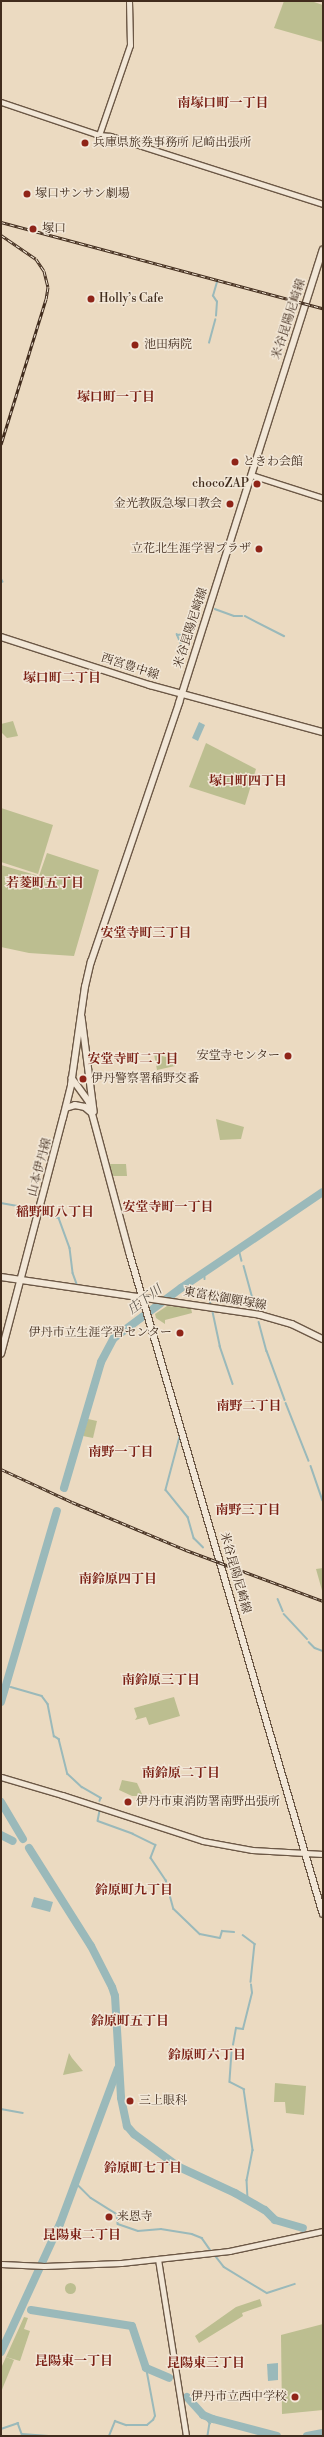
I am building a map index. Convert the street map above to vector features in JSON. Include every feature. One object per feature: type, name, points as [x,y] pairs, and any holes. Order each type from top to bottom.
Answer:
[{"type":"main road","name":"米谷昆陽尼崎線","points":[[323,250],[182,694],[91,962],[81,1012],[72,1078],[88,1101],[92,1112],[101,1151],[323,1912]]},
{"type":"main road","name":"西宮豊中線","points":[[1,637],[182,694],[323,732]]},
{"type":"main road","name":"米谷昆陽尼崎線","points":[[81,1012],[95,1123]]},
{"type":"main road","name":"山本伊丹線","points":[[1,1354],[22,1280],[66,1108],[72,1078]]},
{"type":"main road","points":[[66,1108],[73,1105],[85,1107],[92,1112]]},
{"type":"main road","name":"東富松御願塚線","points":[[1,1277],[169,1301],[275,1319],[305,1330],[323,1339]]},
{"type":"street","points":[[99,135],[130,45],[129,1]]},
{"type":"street","points":[[1,102],[99,135],[110,136],[323,204]]},
{"type":"street","points":[[251,475],[323,498]]},
{"type":"street","points":[[1,1777],[203,1841],[252,1850],[323,1854]]},
{"type":"street","points":[[1,2264],[88,2265],[158,2260],[229,2251],[323,2231]]},
{"type":"street","points":[[158,2260],[186,2436]]},
{"type":"green space","points":[[284,1],[311,1],[323,5],[323,42],[274,28]]},
{"type":"green space","points":[[13,721],[18,736],[7,738],[1,732],[1,724]]},
{"type":"green space","points":[[206,743],[256,769],[245,805],[189,787]]},
{"type":"green space","points":[[1,808],[53,825],[38,874],[1,862]]},
{"type":"green space","points":[[47,853],[99,870],[74,956],[29,953],[1,947],[1,865],[39,876]]},
{"type":"green space","points":[[154,1054],[174,1059],[175,1066],[157,1070]]},
{"type":"green space","points":[[216,1119],[244,1127],[241,1139],[220,1140]]},
{"type":"green space","points":[[108,1164],[126,1164],[127,1176],[112,1176]]},
{"type":"green space","points":[[167,1306],[191,1308],[192,1313],[165,1320],[165,1324],[156,1318],[155,1314]]},
{"type":"green space","points":[[88,1419],[97,1421],[93,1438],[83,1436]]},
{"type":"green space","points":[[323,1568],[323,1594],[316,1569]]},
{"type":"green space","points":[[174,1697],[180,1716],[149,1725],[146,1717],[135,1720],[137,1717],[134,1708]]},
{"type":"green space","points":[[122,1780],[137,1783],[143,1796],[132,1796],[119,1790]]},
{"type":"green space","points":[[69,2053],[83,2071],[63,2075]]},
{"type":"green space","points":[[275,2083],[306,2086],[304,2115],[286,2113],[285,2102],[274,2102]]},
{"type":"green space","points":[[70,2282],[74,2284],[76,2288],[74,2292],[70,2294],[66,2292],[64,2288],[66,2284]]},
{"type":"green space","points":[[260,2299],[262,2306],[242,2313],[243,2316],[199,2343],[195,2336],[236,2307]]},
{"type":"green space","points":[[24,2317],[28,2318],[24,2329],[30,2331],[20,2361],[6,2357]]},
{"type":"green space","points":[[323,2324],[323,2410],[282,2414],[281,2335]]},
{"type":"green space","points":[[6,2357],[14,2360],[1,2392],[1,2368]]},
{"type":"water","points":[[199,722],[205,725],[198,741],[192,738]]},
{"type":"water","points":[[34,1897],[53,1902],[50,1912],[31,1907]]},
{"type":"water","points":[[278,2363],[278,2380],[268,2381],[267,2364]]},
{"type":"waterway","points":[[216,316],[217,302],[213,296],[217,282]]},
{"type":"waterway","points":[[209,343],[215,320]]},
{"type":"waterway","points":[[1,578],[3,582]]},
{"type":"waterway","points":[[185,654],[177,635],[185,634],[195,617],[197,603]]},
{"type":"waterway","points":[[215,609],[234,616],[242,616]]},
{"type":"waterway","points":[[245,616],[284,636]]},
{"type":"waterway","name":"庄下川","points":[[64,1488],[101,1362],[114,1338],[181,1288],[323,1192]]},
{"type":"waterway","points":[[1,1203],[35,1209]]},
{"type":"waterway","points":[[46,1215],[59,1218],[70,1248],[73,1273],[77,1284]]},
{"type":"waterway","points":[[239,1249],[242,1261]]},
{"type":"waterway","points":[[244,1266],[256,1310]]},
{"type":"waterway","points":[[209,1293],[211,1305]]},
{"type":"waterway","points":[[213,1312],[220,1346],[233,1384]]},
{"type":"waterway","points":[[259,1322],[267,1351],[285,1400]]},
{"type":"waterway","points":[[286,1403],[309,1461]]},
{"type":"waterway","points":[[180,1437],[166,1490],[188,1517],[194,1538],[203,1547]]},
{"type":"waterway","points":[[311,1466],[323,1500]]},
{"type":"waterway","name":"庄下川","points":[[1,1702],[57,1511]]},
{"type":"waterway","points":[[278,1599],[283,1611]]},
{"type":"waterway","points":[[284,1614],[307,1639]]},
{"type":"waterway","points":[[309,1642],[315,1648],[323,1651]]},
{"type":"waterway","points":[[11,1687],[42,1696],[48,1704],[54,1736],[59,1739],[68,1774],[82,1787],[101,1798],[100,1801]]},
{"type":"waterway","name":"庄下川","points":[[1,1802],[23,1839]]},
{"type":"waterway","points":[[100,1811],[98,1821],[133,1834],[156,1845],[151,1858],[166,1880],[174,1909],[200,1934],[220,1938],[222,1931],[234,1932]]},
{"type":"waterway","points":[[1,1835],[13,1841]]},
{"type":"waterway","points":[[29,1848],[91,1946],[112,1987],[115,1996],[121,2098],[127,2126],[134,2134],[179,2167],[235,2193],[265,2210],[275,2220],[303,2228]]},
{"type":"waterway","points":[[243,1935],[255,1944],[251,1982]]},
{"type":"waterway","points":[[233,2045],[236,2028],[243,2029],[252,1993],[251,1985]]},
{"type":"waterway","points":[[232,2052],[230,2082],[244,2089],[253,2150],[247,2180],[248,2201]]},
{"type":"waterway","points":[[1,2352],[60,2224],[118,2068]]},
{"type":"waterway","points":[[1,2109],[23,2113]]},
{"type":"waterway","points":[[76,2183],[91,2198],[117,2214],[118,2224],[138,2231],[161,2229],[192,2234],[202,2238],[211,2251]]},
{"type":"waterway","points":[[214,2254],[224,2267],[267,2293],[295,2284]]},
{"type":"waterway","points":[[31,2310],[132,2326],[146,2368],[169,2378]]},
{"type":"waterway","points":[[109,2436],[115,2421],[126,2425],[147,2425],[153,2420],[155,2416],[146,2368]]},
{"type":"waterway","points":[[187,2397],[203,2415],[277,2436]]},
{"type":"waterway","points":[[203,2415],[210,2423],[208,2436]]},
{"type":"waterway","points":[[1,2429],[18,2423],[22,2434],[52,2436]]},
{"type":"waterway","points":[[307,2436],[323,2433]]},
{"type":"railway","points":[[1,222],[323,308]]},
{"type":"railway","points":[[1,235],[36,259],[44,271],[48,287],[46,299],[1,444]]},
{"type":"railway","points":[[1,1469],[72,1502],[186,1550],[323,1601]]},
{"type":"place","name":"兵庫県旅券事務所 尼崎出張所","points":[[85,143]]},
{"type":"place","name":"塚口サンサン劇場","points":[[27,194]]},
{"type":"place","name":"塚口","points":[[33,229]]},
{"type":"place","name":"Holly’s Cafe","points":[[91,299]]},
{"type":"place","name":"池田病院","points":[[135,345]]},
{"type":"place","name":"ときわ会館","points":[[235,462]]},
{"type":"place","name":"chocoZAP","points":[[257,484]]},
{"type":"place","name":"金光教阪急塚口教会","points":[[230,504]]},
{"type":"place","name":"立花北生涯学習プラザ","points":[[259,549]]},
{"type":"place","name":"安堂寺センター","points":[[288,1056]]},
{"type":"place","name":"伊丹警察署稲野交番","points":[[83,1079]]},
{"type":"place","name":"伊丹市立生涯学習センター","points":[[180,1333]]},
{"type":"place","name":"伊丹市東消防署南野出張所","points":[[128,1802]]},
{"type":"place","name":"三上眼科","points":[[130,2101]]},
{"type":"place","name":"来恩寺","points":[[109,2217]]},
{"type":"place","name":"伊丹市立西中学校","points":[[295,2397]]},
{"type":"district","name":"南塚口町一丁目","points":[[223,103]]},
{"type":"district","name":"塚口町一丁目","points":[[116,397]]},
{"type":"district","name":"塚口町二丁目","points":[[62,678]]},
{"type":"district","name":"塚口町四丁目","points":[[248,781]]},
{"type":"district","name":"若菱町五丁目","points":[[45,883]]},
{"type":"district","name":"安堂寺町三丁目","points":[[146,933]]},
{"type":"district","name":"安堂寺町二丁目","points":[[133,1059]]},
{"type":"district","name":"安堂寺町一丁目","points":[[168,1207]]},
{"type":"district","name":"稲野町八丁目","points":[[55,1212]]},
{"type":"district","name":"南野二丁目","points":[[249,1406]]},
{"type":"district","name":"南野一丁目","points":[[121,1452]]},
{"type":"district","name":"南野三丁目","points":[[248,1510]]},
{"type":"district","name":"南鈴原四丁目","points":[[118,1579]]},
{"type":"district","name":"南鈴原三丁目","points":[[161,1680]]},
{"type":"district","name":"南鈴原二丁目","points":[[181,1773]]},
{"type":"district","name":"鈴原町九丁目","points":[[134,1890]]},
{"type":"district","name":"鈴原町五丁目","points":[[130,2021]]},
{"type":"district","name":"鈴原町六丁目","points":[[207,2055]]},
{"type":"district","name":"鈴原町七丁目","points":[[143,2168]]},
{"type":"district","name":"昆陽東二丁目","points":[[82,2235]]},
{"type":"district","name":"昆陽東一丁目","points":[[74,2361]]},
{"type":"district","name":"昆陽東三丁目","points":[[206,2363]]}]
